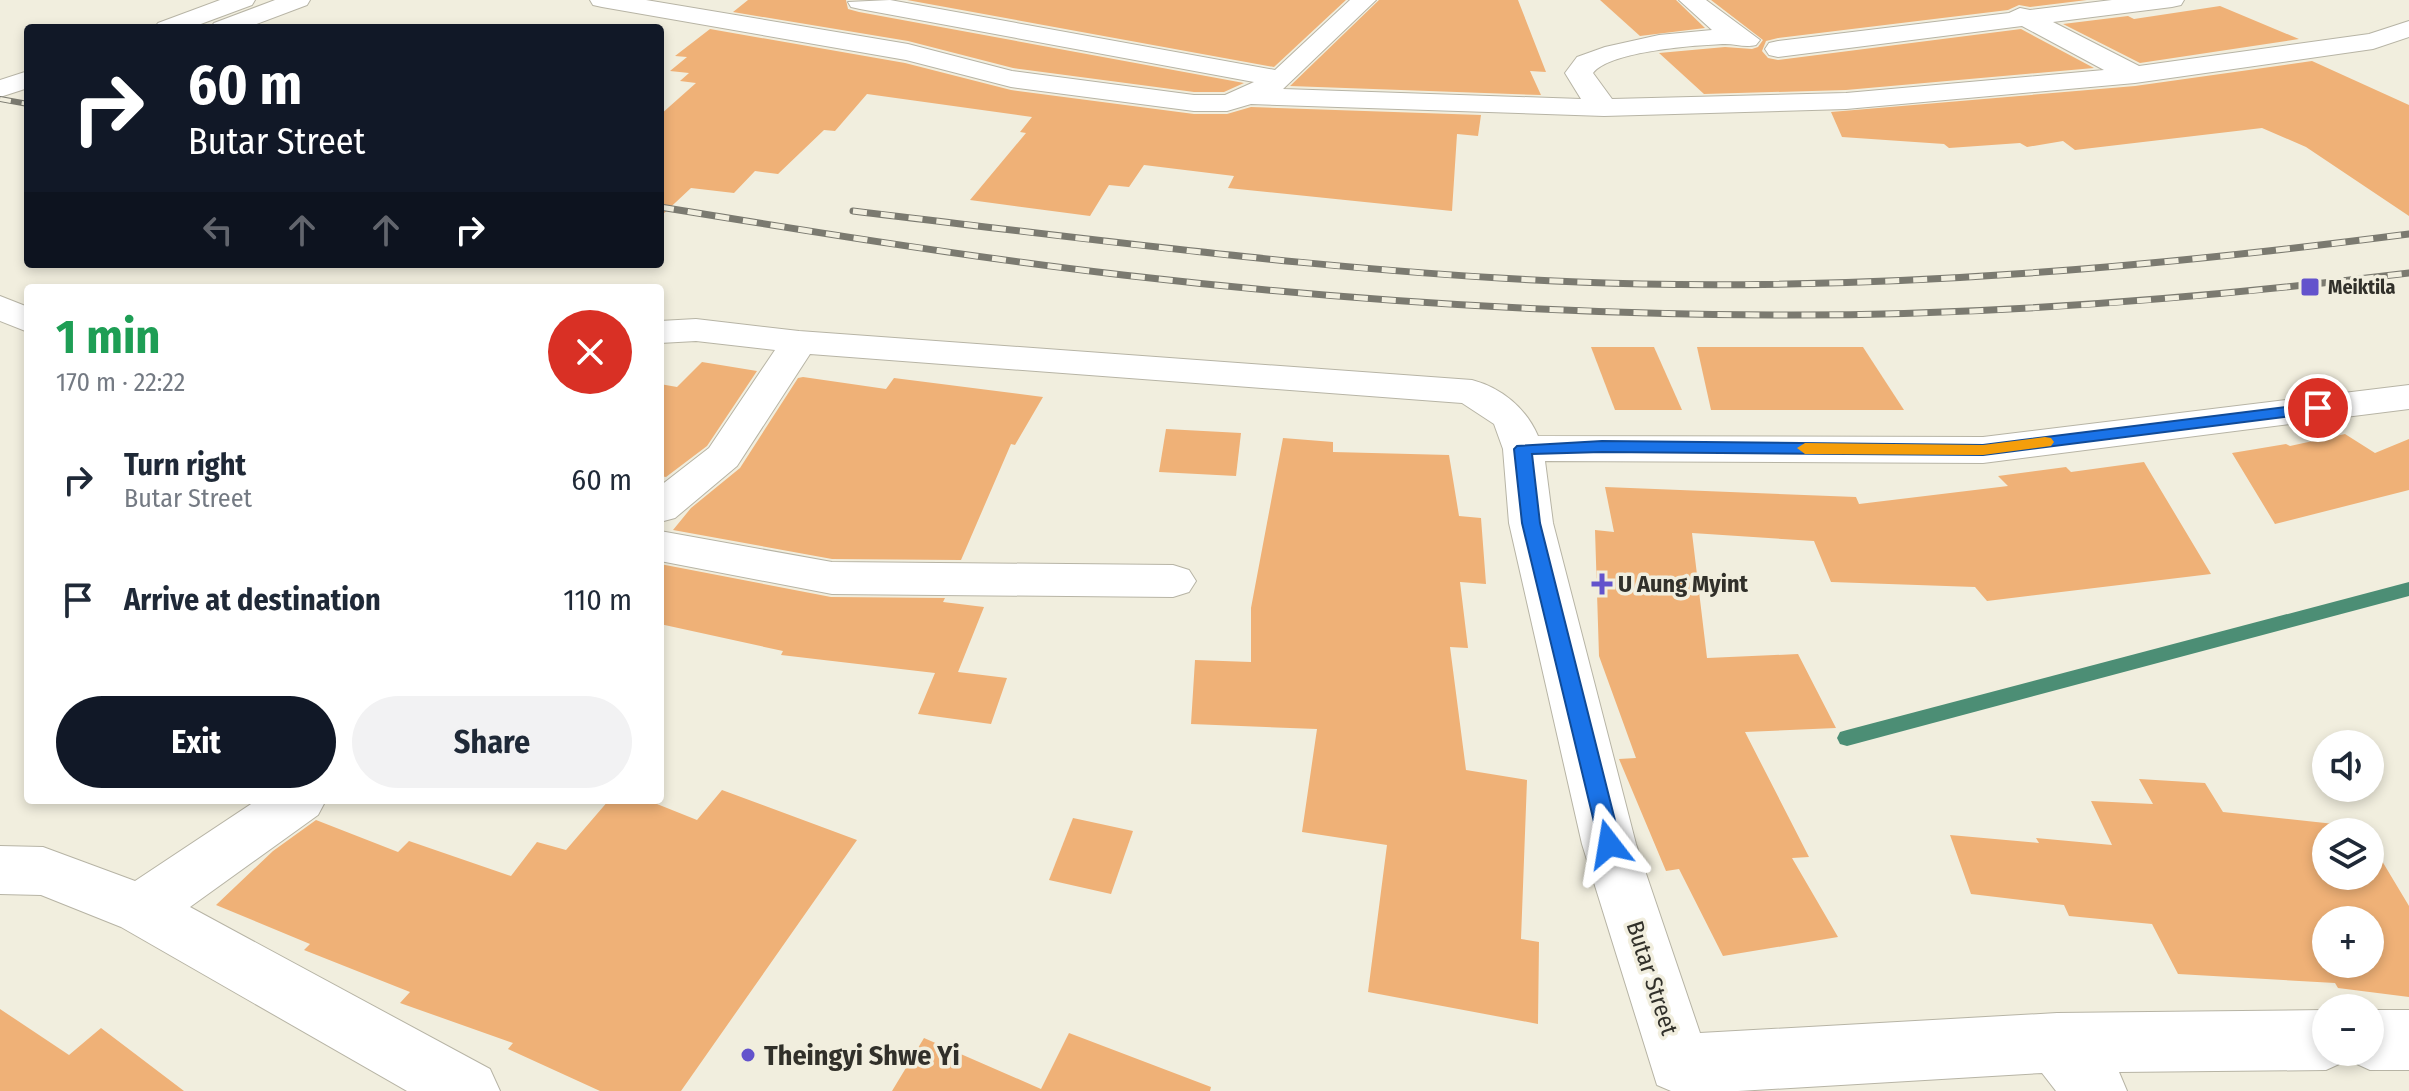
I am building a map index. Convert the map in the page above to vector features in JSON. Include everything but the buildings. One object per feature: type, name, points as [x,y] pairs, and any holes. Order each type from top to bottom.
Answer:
[{"type":"main road","points":[[178,24],[243,0]]},
{"type":"main road","points":[[234,24],[298,0]]},
{"type":"main road","points":[[602,0],[908,52],[1011,79],[1194,103],[1227,103],[1249,96],[1281,79],[1364,0]]},
{"type":"main road","points":[[1691,0],[1737,37]]},
{"type":"main road","points":[[1991,0],[2135,75]]},
{"type":"main road","points":[[1778,49],[2172,0]]},
{"type":"main road","points":[[802,36],[862,1],[1281,79]]},
{"type":"main road","points":[[1249,96],[1604,108],[1846,101],[2135,75],[2373,41],[2409,29]]},
{"type":"main road","points":[[1604,108],[1585,86],[1579,73],[1585,63],[1608,54],[1717,35],[1737,37],[1778,49],[1846,101]]},
{"type":"main road","points":[[0,89],[24,80]]},
{"type":"main road","points":[[0,109],[24,102]]},
{"type":"main road","points":[[0,307],[24,319]]},
{"type":"main road","points":[[664,332],[696,330],[799,342],[1472,392],[1511,418],[1523,449],[1983,450],[2409,397]]},
{"type":"main road","points":[[664,505],[723,457],[755,413],[799,342]]},
{"type":"main road","name":"Butar Street","points":[[1523,449],[1531,523],[1609,844],[1676,1077]]},
{"type":"main road","points":[[664,547],[832,578],[1173,581]]},
{"type":"main road","points":[[141,909],[293,804]]},
{"type":"main road","points":[[0,870],[43,871],[141,909],[468,1091]]},
{"type":"main road","points":[[1676,1077],[2057,1043],[2312,1040]]},
{"type":"main road","points":[[2384,1040],[2409,1040]]},
{"type":"main road","points":[[2057,1043],[2095,1091]]},
{"type":"waterway","points":[[1847,738],[2409,589]]},
{"type":"railway","points":[[0,99],[24,103]]},
{"type":"railway","points":[[664,208],[833,235],[1123,275],[1285,292],[1612,312],[1775,315],[1934,313],[2172,298],[2409,273]]},
{"type":"railway","points":[[853,211],[1345,266],[1642,284],[1834,283],[2026,273],[2122,266],[2409,234]]},
{"type":"slow traffic","points":[[1805,448],[1983,450],[2045,442]]},
{"type":"place","name":"Meiktila","points":[[2310,287]]},
{"type":"place","name":"U Aung Myint","points":[[1602,584]]},
{"type":"place","name":"Theingyi Shwe Yi","points":[[748,1055]]},
{"type":"route","points":[[1609,844],[1531,523],[1523,449],[1983,450],[2318,408]]}]
